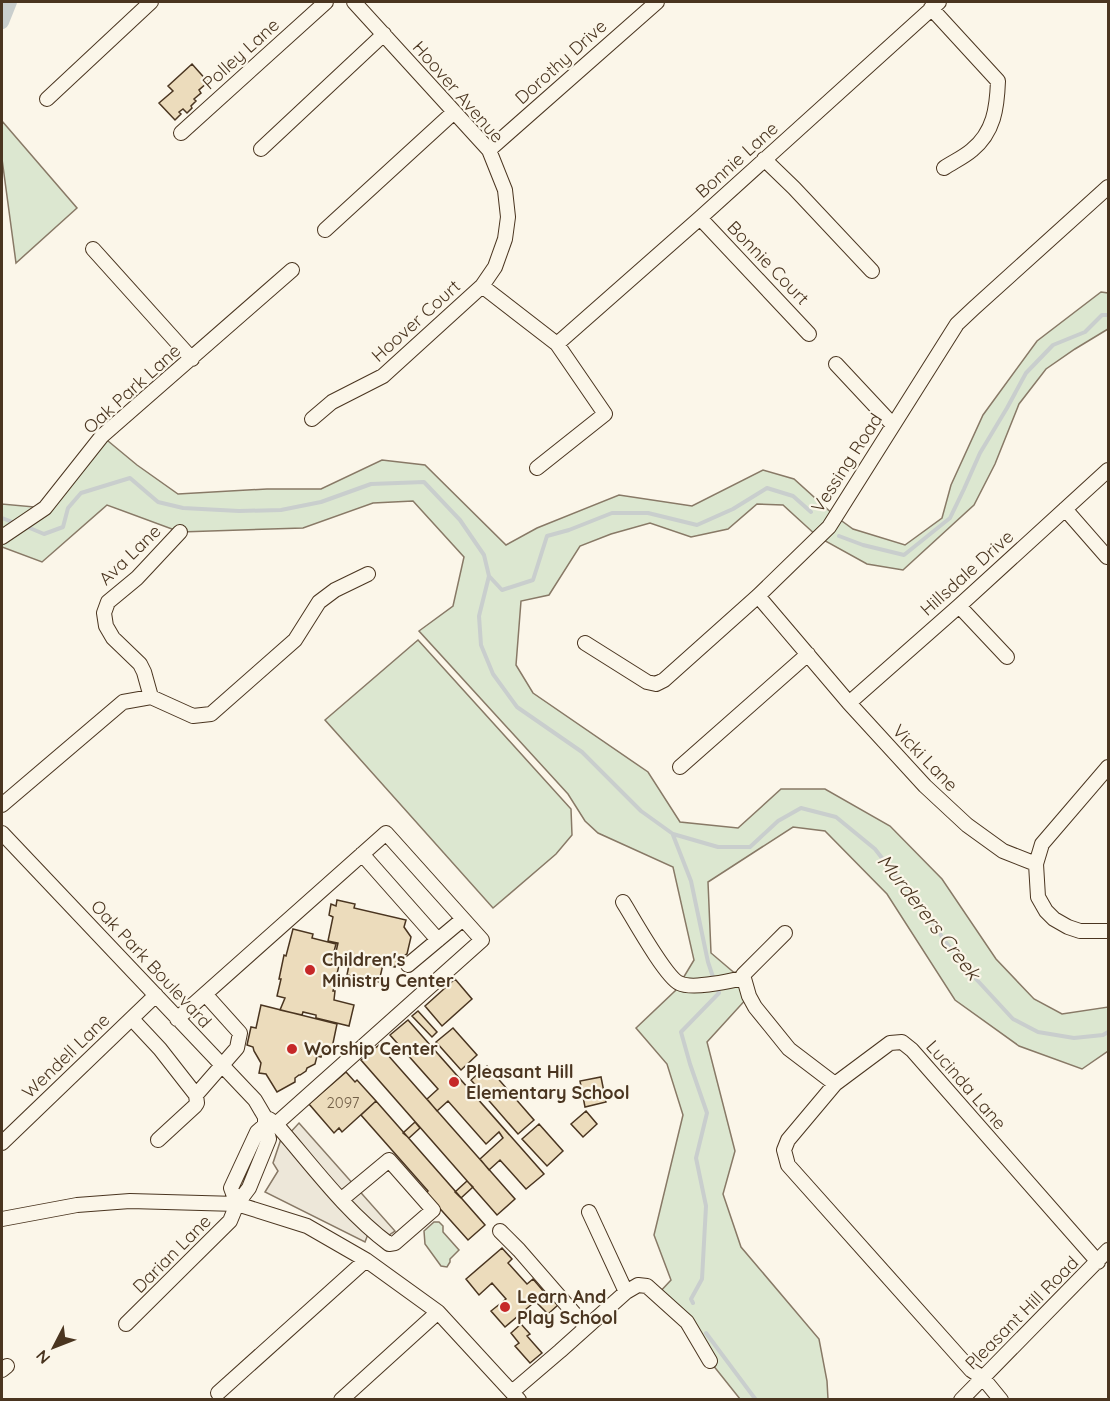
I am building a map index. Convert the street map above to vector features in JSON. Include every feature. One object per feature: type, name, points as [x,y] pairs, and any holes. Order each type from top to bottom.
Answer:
[{"type":"street","points":[[47,99],[151,2]]},
{"type":"street","name":"Polley Lane","points":[[181,133],[326,2]]},
{"type":"street","name":"Hoover Avenue","points":[[354,2],[489,150],[505,190],[508,217],[505,239],[495,267],[482,286]]},
{"type":"street","name":"Dorothy Drive","points":[[489,150],[657,2]]},
{"type":"street","points":[[935,5],[998,81],[997,106],[989,130],[973,150],[944,168]]},
{"type":"street","name":"Bonnie Lane","points":[[557,344],[935,5]]},
{"type":"street","points":[[261,149],[384,34]]},
{"type":"street","points":[[325,230],[454,112]]},
{"type":"street","points":[[765,159],[872,271]]},
{"type":"street","name":"Vessing Road","points":[[585,644],[647,682],[656,684],[664,681],[758,596],[829,526],[957,324],[1108,187]]},
{"type":"street","name":"Bonnie Court","points":[[700,218],[809,334]]},
{"type":"street","points":[[93,249],[192,359]]},
{"type":"street","name":"Oak Park Lane","points":[[5,534],[45,508],[102,436],[292,270]]},
{"type":"street","points":[[482,286],[557,344],[605,414],[537,468]]},
{"type":"street","name":"Hoover Court","points":[[312,419],[332,402],[384,376],[482,286]]},
{"type":"street","points":[[836,364],[893,425]]},
{"type":"street","name":"Hillsdale Drive","points":[[849,703],[1108,470]]},
{"type":"street","points":[[1065,509],[1107,557]]},
{"type":"street","name":"Ava Lane","points":[[151,697],[140,664],[113,638],[105,626],[104,613],[108,602],[137,578],[180,532]]},
{"type":"street","points":[[2,805],[123,702],[151,697],[193,716],[211,714],[295,640],[319,602],[335,590],[368,574]]},
{"type":"street","name":"Vicki Lane","points":[[758,596],[849,703],[925,786],[967,825],[1003,851],[1036,864]]},
{"type":"street","points":[[959,606],[1007,657]]},
{"type":"street","points":[[680,767],[808,654]]},
{"type":"street","points":[[1108,767],[1042,844],[1036,864],[1038,897],[1054,919],[1080,931],[1108,931]]},
{"type":"street","name":"Oak Park Boulevard","points":[[2,832],[255,1100],[269,1122],[366,1226],[389,1244],[395,1243],[432,1209],[389,1160],[342,1200]]},
{"type":"street","points":[[177,1019],[386,833],[482,940],[257,1132],[231,1188],[237,1204]]},
{"type":"street","points":[[362,854],[438,940]]},
{"type":"street","points":[[623,902],[668,973],[679,983],[689,986],[744,978]]},
{"type":"street","points":[[408,965],[463,919]]},
{"type":"street","points":[[785,933],[743,975],[749,996],[755,1007],[789,1049],[835,1084]]},
{"type":"street","points":[[196,1095],[237,1048],[240,1033],[205,994]]},
{"type":"street","name":"Wendell Lane","points":[[2,1143],[156,995]]},
{"type":"street","points":[[132,1019],[160,1049],[196,1095],[195,1106],[158,1140]]},
{"type":"street","name":"Lucinda Lane","points":[[1001,1400],[983,1378],[971,1370],[788,1165],[784,1150],[788,1140],[835,1084],[890,1043],[902,1042],[912,1050],[1098,1262]]},
{"type":"street","points":[[2,1219],[77,1205],[130,1201],[237,1204],[307,1226],[366,1260],[438,1312],[515,1396],[586,1327],[638,1284],[647,1286],[687,1322],[710,1361]]},
{"type":"street","name":"Darian Lane","points":[[126,1324],[230,1221],[237,1204]]},
{"type":"street","points":[[589,1212],[626,1292]]},
{"type":"street","points":[[500,1232],[519,1250],[586,1327]]},
{"type":"street","name":"Pleasant Hill Road","points":[[961,1400],[1108,1250]]},
{"type":"street","points":[[218,1393],[366,1260]]},
{"type":"street","points":[[341,1400],[438,1312]]},
{"type":"green space","points":[[2,121],[77,208],[16,263],[2,159]]},
{"type":"green space","points":[[1101,292],[1108,293],[1108,329],[1046,369],[1019,404],[995,464],[974,505],[903,570],[867,564],[818,537],[783,505],[757,504],[728,529],[691,537],[650,523],[580,546],[549,595],[521,601],[516,665],[533,693],[648,772],[680,822],[738,828],[781,789],[825,789],[890,826],[942,879],[996,959],[1034,999],[1062,1014],[1108,1007],[1108,1051],[1082,1069],[1019,1046],[955,1000],[887,894],[825,831],[793,827],[708,882],[711,953],[738,976],[749,996],[707,1042],[735,1151],[723,1194],[741,1247],[819,1339],[828,1399],[740,1399],[657,1295],[671,1280],[654,1235],[683,1115],[667,1064],[636,1028],[676,990],[694,960],[673,867],[598,833],[585,821],[568,794],[419,631],[453,606],[464,557],[413,501],[373,503],[303,528],[180,532],[107,505],[42,562],[2,547],[2,504],[45,508],[102,436],[137,465],[178,494],[267,489],[321,489],[382,460],[425,465],[506,545],[537,528],[619,495],[692,506],[763,470],[794,479],[853,529],[905,545],[942,518],[951,485],[983,415],[1037,341]]},
{"type":"green space","points":[[418,640],[571,809],[572,835],[556,854],[493,908],[325,720]]},
{"type":"green space","points":[[434,1222],[439,1222],[443,1226],[443,1232],[459,1250],[450,1259],[447,1267],[441,1266],[425,1244],[424,1231]]},
{"type":"shaded area","points":[[299,1123],[395,1231],[383,1239],[370,1229],[365,1242],[265,1192],[278,1171],[273,1163],[283,1133],[287,1136]]},
{"type":"building","points":[[192,64],[208,82],[199,90],[201,93],[194,99],[196,101],[191,106],[192,108],[187,113],[183,109],[175,120],[159,103],[173,91],[168,86]]},
{"type":"building","points":[[337,900],[355,904],[354,908],[406,920],[404,927],[411,937],[407,954],[397,960],[395,967],[383,964],[379,982],[347,975],[350,960],[335,956],[338,943],[328,941],[333,917],[329,915],[331,904],[336,906]]},
{"type":"building","name":"Children's Ministry Center","points":[[293,929],[313,934],[312,938],[336,944],[332,959],[340,961],[333,991],[335,991],[334,1000],[354,1005],[349,1026],[316,1018],[316,1015],[303,1012],[302,1015],[280,1010],[285,998],[277,996],[281,979],[279,979]]},
{"type":"building","points":[[455,979],[472,999],[442,1026],[425,1006]]},
{"type":"building","name":"Worship Center","points":[[261,1005],[337,1024],[332,1048],[327,1051],[323,1050],[321,1057],[317,1056],[315,1064],[295,1078],[295,1082],[277,1092],[266,1074],[259,1073],[261,1063],[253,1047],[247,1045],[251,1027],[256,1028]]},
{"type":"building","points":[[418,1011],[437,1032],[432,1037],[412,1016]]},
{"type":"building","points":[[408,1020],[544,1174],[526,1189],[500,1160],[489,1170],[480,1159],[503,1138],[499,1132],[486,1144],[448,1101],[437,1111],[427,1099],[438,1089],[390,1035]]},
{"type":"building","points":[[453,1028],[477,1055],[461,1070],[436,1042]]},
{"type":"building","points":[[379,1045],[515,1199],[497,1215],[361,1060]]},
{"type":"building","points":[[487,1066],[534,1120],[518,1134],[471,1080]]},
{"type":"building","points":[[346,1072],[355,1082],[357,1080],[376,1101],[342,1132],[339,1128],[334,1133],[309,1104]]},
{"type":"building","points":[[601,1077],[606,1102],[585,1107],[580,1081]]},
{"type":"building","points":[[376,1101],[485,1225],[468,1240],[361,1115]]},
{"type":"building","points":[[586,1111],[597,1124],[583,1137],[571,1124]]},
{"type":"building","points":[[415,1122],[420,1128],[409,1138],[403,1133]]},
{"type":"building","points":[[539,1124],[563,1151],[547,1166],[522,1139]]},
{"type":"building","points":[[467,1181],[473,1187],[461,1198],[455,1192]]},
{"type":"building","points":[[502,1248],[512,1259],[508,1263],[527,1284],[533,1279],[545,1293],[505,1327],[491,1311],[506,1299],[492,1283],[479,1295],[466,1279]]},
{"type":"building","points":[[548,1293],[558,1305],[548,1314],[537,1303]]},
{"type":"building","points":[[521,1324],[530,1334],[527,1336],[542,1353],[530,1363],[515,1346],[519,1343],[511,1333]]},
{"type":"waterway","points":[[2,22],[10,2]]},
{"type":"waterway","points":[[839,536],[863,545],[904,555],[950,518],[980,453],[1026,373],[1053,345],[1085,332],[1102,315],[1108,315]]},
{"type":"waterway","name":"Murderers Creek","points":[[25,526],[44,534],[63,527],[68,508],[81,493],[130,478],[158,502],[183,508],[239,511],[281,510],[321,502],[371,484],[424,482],[460,520],[484,555],[489,576],[479,616],[481,645],[493,674],[517,707],[582,752],[641,811],[673,834],[718,847],[750,847],[778,821],[801,808],[836,817],[875,849],[900,881],[918,899],[944,940],[1013,1019],[1038,1032],[1074,1038],[1103,1035],[1108,1032]]},
{"type":"waterway","points":[[489,576],[502,590],[533,580],[547,536],[612,513],[648,513],[697,525],[733,509],[767,488],[793,496],[811,512]]},
{"type":"waterway","name":"Murderers Creek","points":[[2,518],[15,523]]},
{"type":"waterway","points":[[673,835],[691,881],[714,980]]},
{"type":"waterway","points":[[693,1303],[691,1299],[702,1279],[706,1206],[696,1158],[707,1113],[681,1032],[719,993],[717,987]]},
{"type":"waterway","points":[[706,1333],[756,1400]]},
{"type":"place","name":"Children's Ministry Center","points":[[310,970]]},
{"type":"place","name":"Worship Center","points":[[292,1049]]},
{"type":"place","name":"Pleasant Hill Elementary School","points":[[454,1082]]},
{"type":"place","name":"Learn And Play School","points":[[505,1307]]}]
